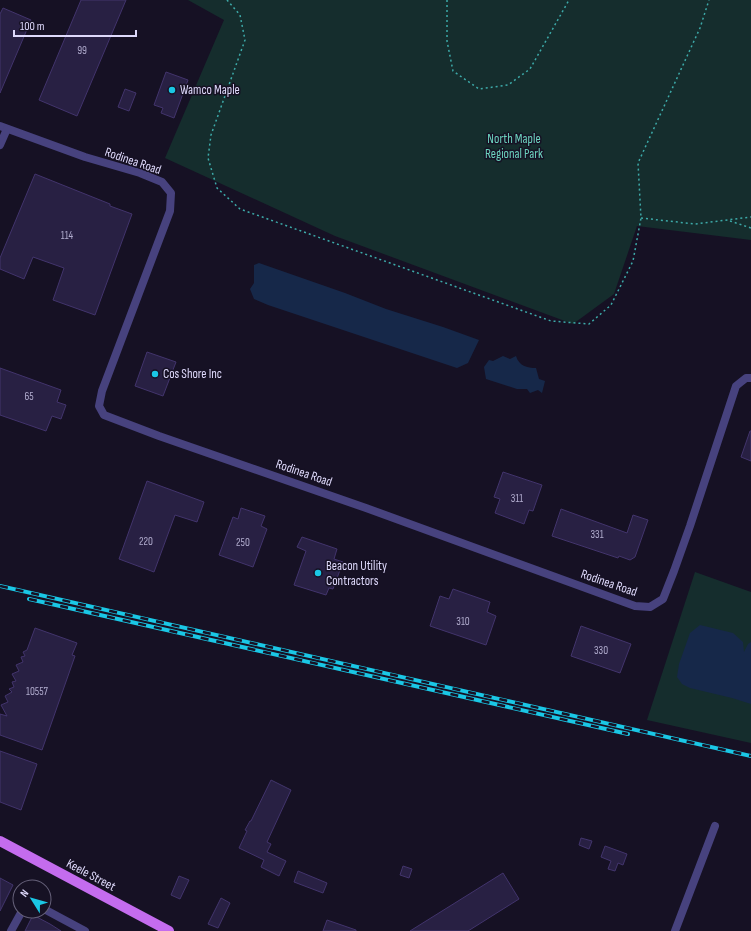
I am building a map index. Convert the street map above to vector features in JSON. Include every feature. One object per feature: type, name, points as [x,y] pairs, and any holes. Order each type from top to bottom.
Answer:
[{"type":"main road","name":"Keele Street","points":[[0,841],[169,931]]},
{"type":"street","points":[[0,145],[3,128]]},
{"type":"street","name":"Rodinea Road","points":[[3,128],[85,157],[140,173],[162,182],[171,193],[170,211],[102,392],[99,406],[104,415],[635,606],[650,607],[663,599],[690,526],[736,386],[746,378],[751,378]]},
{"type":"street","points":[[675,931],[715,826]]},
{"type":"street","points":[[52,913],[85,931]]},
{"type":"street","points":[[11,931],[18,919]]},
{"type":"path","points":[[227,0],[240,15],[245,40],[211,135],[208,158],[217,188],[240,209],[551,321],[589,324],[611,305],[634,261],[641,218],[638,163],[700,28],[709,0]]},
{"type":"path","points":[[447,0],[447,41],[453,72],[479,89],[508,85],[530,69],[569,0]]},
{"type":"path","points":[[641,218],[695,224],[751,217]]},
{"type":"path","points":[[728,220],[751,228]]},
{"type":"green space","name":"North Maple Regional Park","points":[[188,0],[751,0],[751,240],[637,226],[614,294],[573,324],[335,236],[165,158],[224,20]]},
{"type":"green space","points":[[695,572],[751,592],[751,743],[647,720]]},
{"type":"water","points":[[259,263],[386,309],[479,340],[468,363],[457,368],[268,305],[254,299],[250,289],[254,283],[254,265]]},
{"type":"water","points":[[503,356],[510,359],[516,356],[519,362],[524,366],[536,368],[539,379],[545,381],[542,393],[538,390],[530,393],[527,389],[517,389],[486,379],[484,367],[489,360],[493,361]]},
{"type":"water","points":[[700,625],[733,633],[743,642],[744,652],[748,644],[751,642],[751,704],[690,688],[682,684],[677,677],[679,664],[690,633]]},
{"type":"building","points":[[81,0],[126,0],[77,116],[39,100]]},
{"type":"building","points":[[3,8],[31,20],[0,93],[0,14]]},
{"type":"building","name":"Wamco Maple","points":[[166,72],[188,80],[174,118],[161,113],[163,108],[154,105]]},
{"type":"building","points":[[125,89],[136,93],[129,111],[118,107]]},
{"type":"building","points":[[35,174],[132,214],[95,315],[53,300],[64,268],[33,257],[24,279],[0,269],[0,258]]},
{"type":"building","name":"Cos Shore Inc","points":[[147,352],[176,362],[163,396],[135,386]]},
{"type":"building","points":[[0,368],[61,390],[57,402],[66,405],[61,419],[52,416],[46,431],[0,415]]},
{"type":"building","points":[[751,431],[751,461],[741,457]]},
{"type":"building","points":[[503,472],[542,485],[533,511],[529,510],[524,524],[495,513],[500,499],[494,497]]},
{"type":"building","points":[[147,481],[204,502],[197,522],[175,515],[154,572],[119,559]]},
{"type":"building","points":[[241,508],[265,516],[261,526],[267,529],[253,567],[219,555],[233,517],[238,519]]},
{"type":"building","points":[[561,509],[627,533],[633,515],[648,520],[635,557],[630,560],[619,556],[618,558],[552,536]]},
{"type":"building","name":"Beacon Utility Contractors","points":[[302,537],[337,549],[334,559],[343,562],[333,589],[329,588],[326,595],[294,585],[306,551],[297,547]]},
{"type":"building","points":[[453,589],[490,602],[487,612],[496,616],[486,645],[430,626],[440,596],[449,599]]},
{"type":"building","points":[[581,626],[631,644],[620,673],[571,656]]},
{"type":"building","points":[[35,628],[77,643],[72,655],[75,656],[42,750],[0,735],[0,714],[7,716],[1,705],[8,702],[5,696],[12,692],[9,689],[14,687],[12,682],[16,681],[12,674],[19,671],[16,665],[23,662],[21,657],[25,656],[23,652],[27,650]]},
{"type":"building","points":[[0,751],[37,764],[21,810],[0,802]]},
{"type":"building","points":[[271,780],[291,790],[267,842],[271,844],[267,852],[286,861],[279,876],[261,867],[264,860],[239,848],[247,831],[245,830]]},
{"type":"building","points":[[581,838],[592,841],[589,849],[579,845]]},
{"type":"building","points":[[605,846],[627,854],[623,865],[618,863],[615,871],[608,869],[611,861],[601,857]]},
{"type":"building","points":[[403,866],[412,869],[409,878],[400,875]]},
{"type":"building","points":[[298,871],[327,883],[323,893],[294,882]]},
{"type":"building","points":[[503,873],[519,899],[468,931],[410,931]]},
{"type":"building","points":[[179,876],[189,880],[180,899],[171,895]]},
{"type":"building","points":[[0,878],[12,884],[12,887],[0,911]]},
{"type":"building","points":[[221,898],[230,903],[218,928],[208,924]]},
{"type":"building","points":[[31,919],[41,919],[61,931],[25,931]]},
{"type":"building","points":[[327,920],[356,930],[356,931],[323,931]]},
{"type":"railway","points":[[0,586],[751,756]]},
{"type":"railway","points":[[29,599],[628,734]]},
{"type":"place","name":"Wamco Maple","points":[[172,90]]},
{"type":"place","name":"Cos Shore Inc","points":[[155,374]]},
{"type":"place","name":"Beacon Utility Contractors","points":[[318,573]]}]
